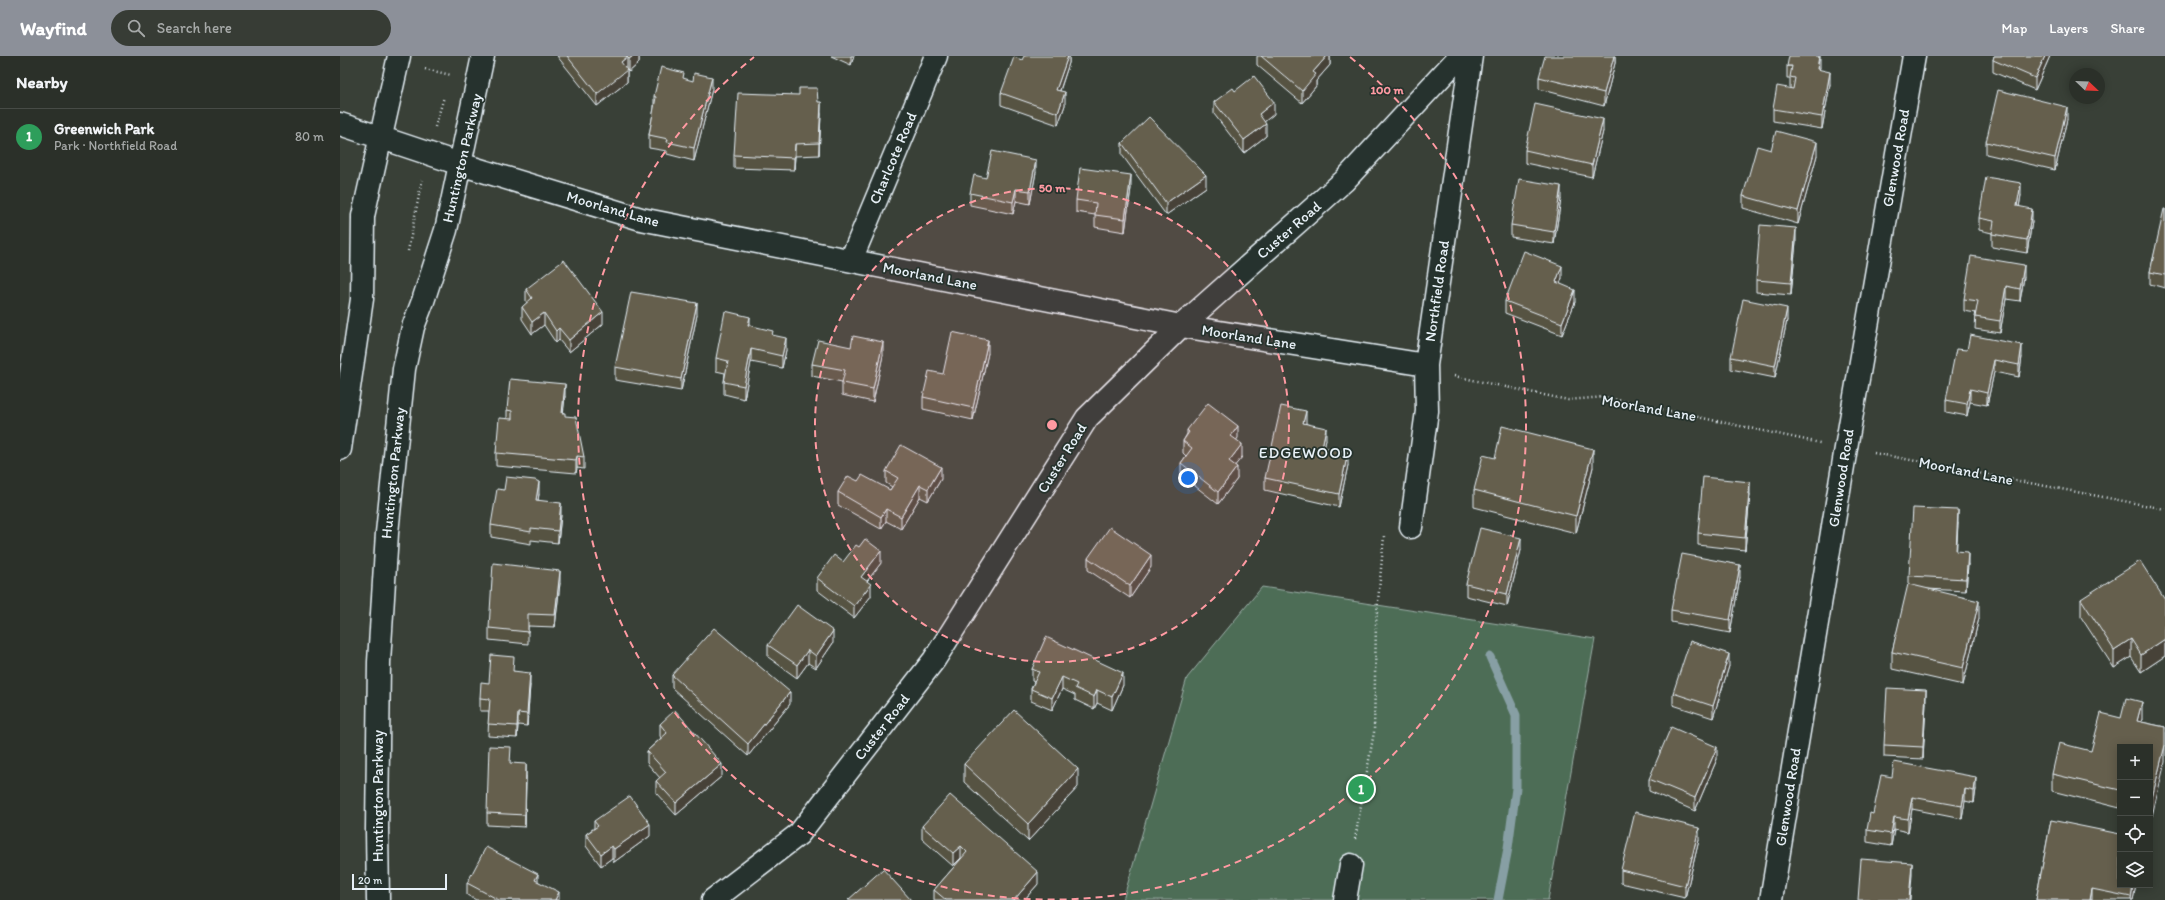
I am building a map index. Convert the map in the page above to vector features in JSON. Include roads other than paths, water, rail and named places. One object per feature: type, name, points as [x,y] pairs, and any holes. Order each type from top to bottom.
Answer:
[{"type":"street","name":"Huntington Parkway","points":[[378,900],[377,829],[379,662],[387,533],[404,369],[412,327],[423,301],[446,230],[480,80],[483,56]]},
{"type":"street","name":"Charlcote Road","points":[[851,260],[936,56]]},
{"type":"street","name":"Custer Road","points":[[713,900],[799,834],[934,660],[1086,418],[1181,326],[1344,181],[1460,56]]},
{"type":"street","name":"Northfield Road","points":[[1411,527],[1427,411],[1426,365],[1471,56]]},
{"type":"street","name":"Glenwood Road","points":[[1771,900],[1846,448],[1914,56]]},
{"type":"street","points":[[340,449],[362,299],[363,216],[398,59]]},
{"type":"street","name":"Moorland Lane","points":[[340,124],[460,164],[642,219],[1181,326],[1426,365]]},
{"type":"street","points":[[1345,900],[1351,865]]},
{"type":"waterway","points":[[1490,657],[1516,715],[1516,788],[1508,848],[1498,900]]},
{"type":"place","name":"Greenwich Park","points":[[1361,789]]},
{"type":"district","name":"EDGEWOOD","points":[[1306,452]]}]
